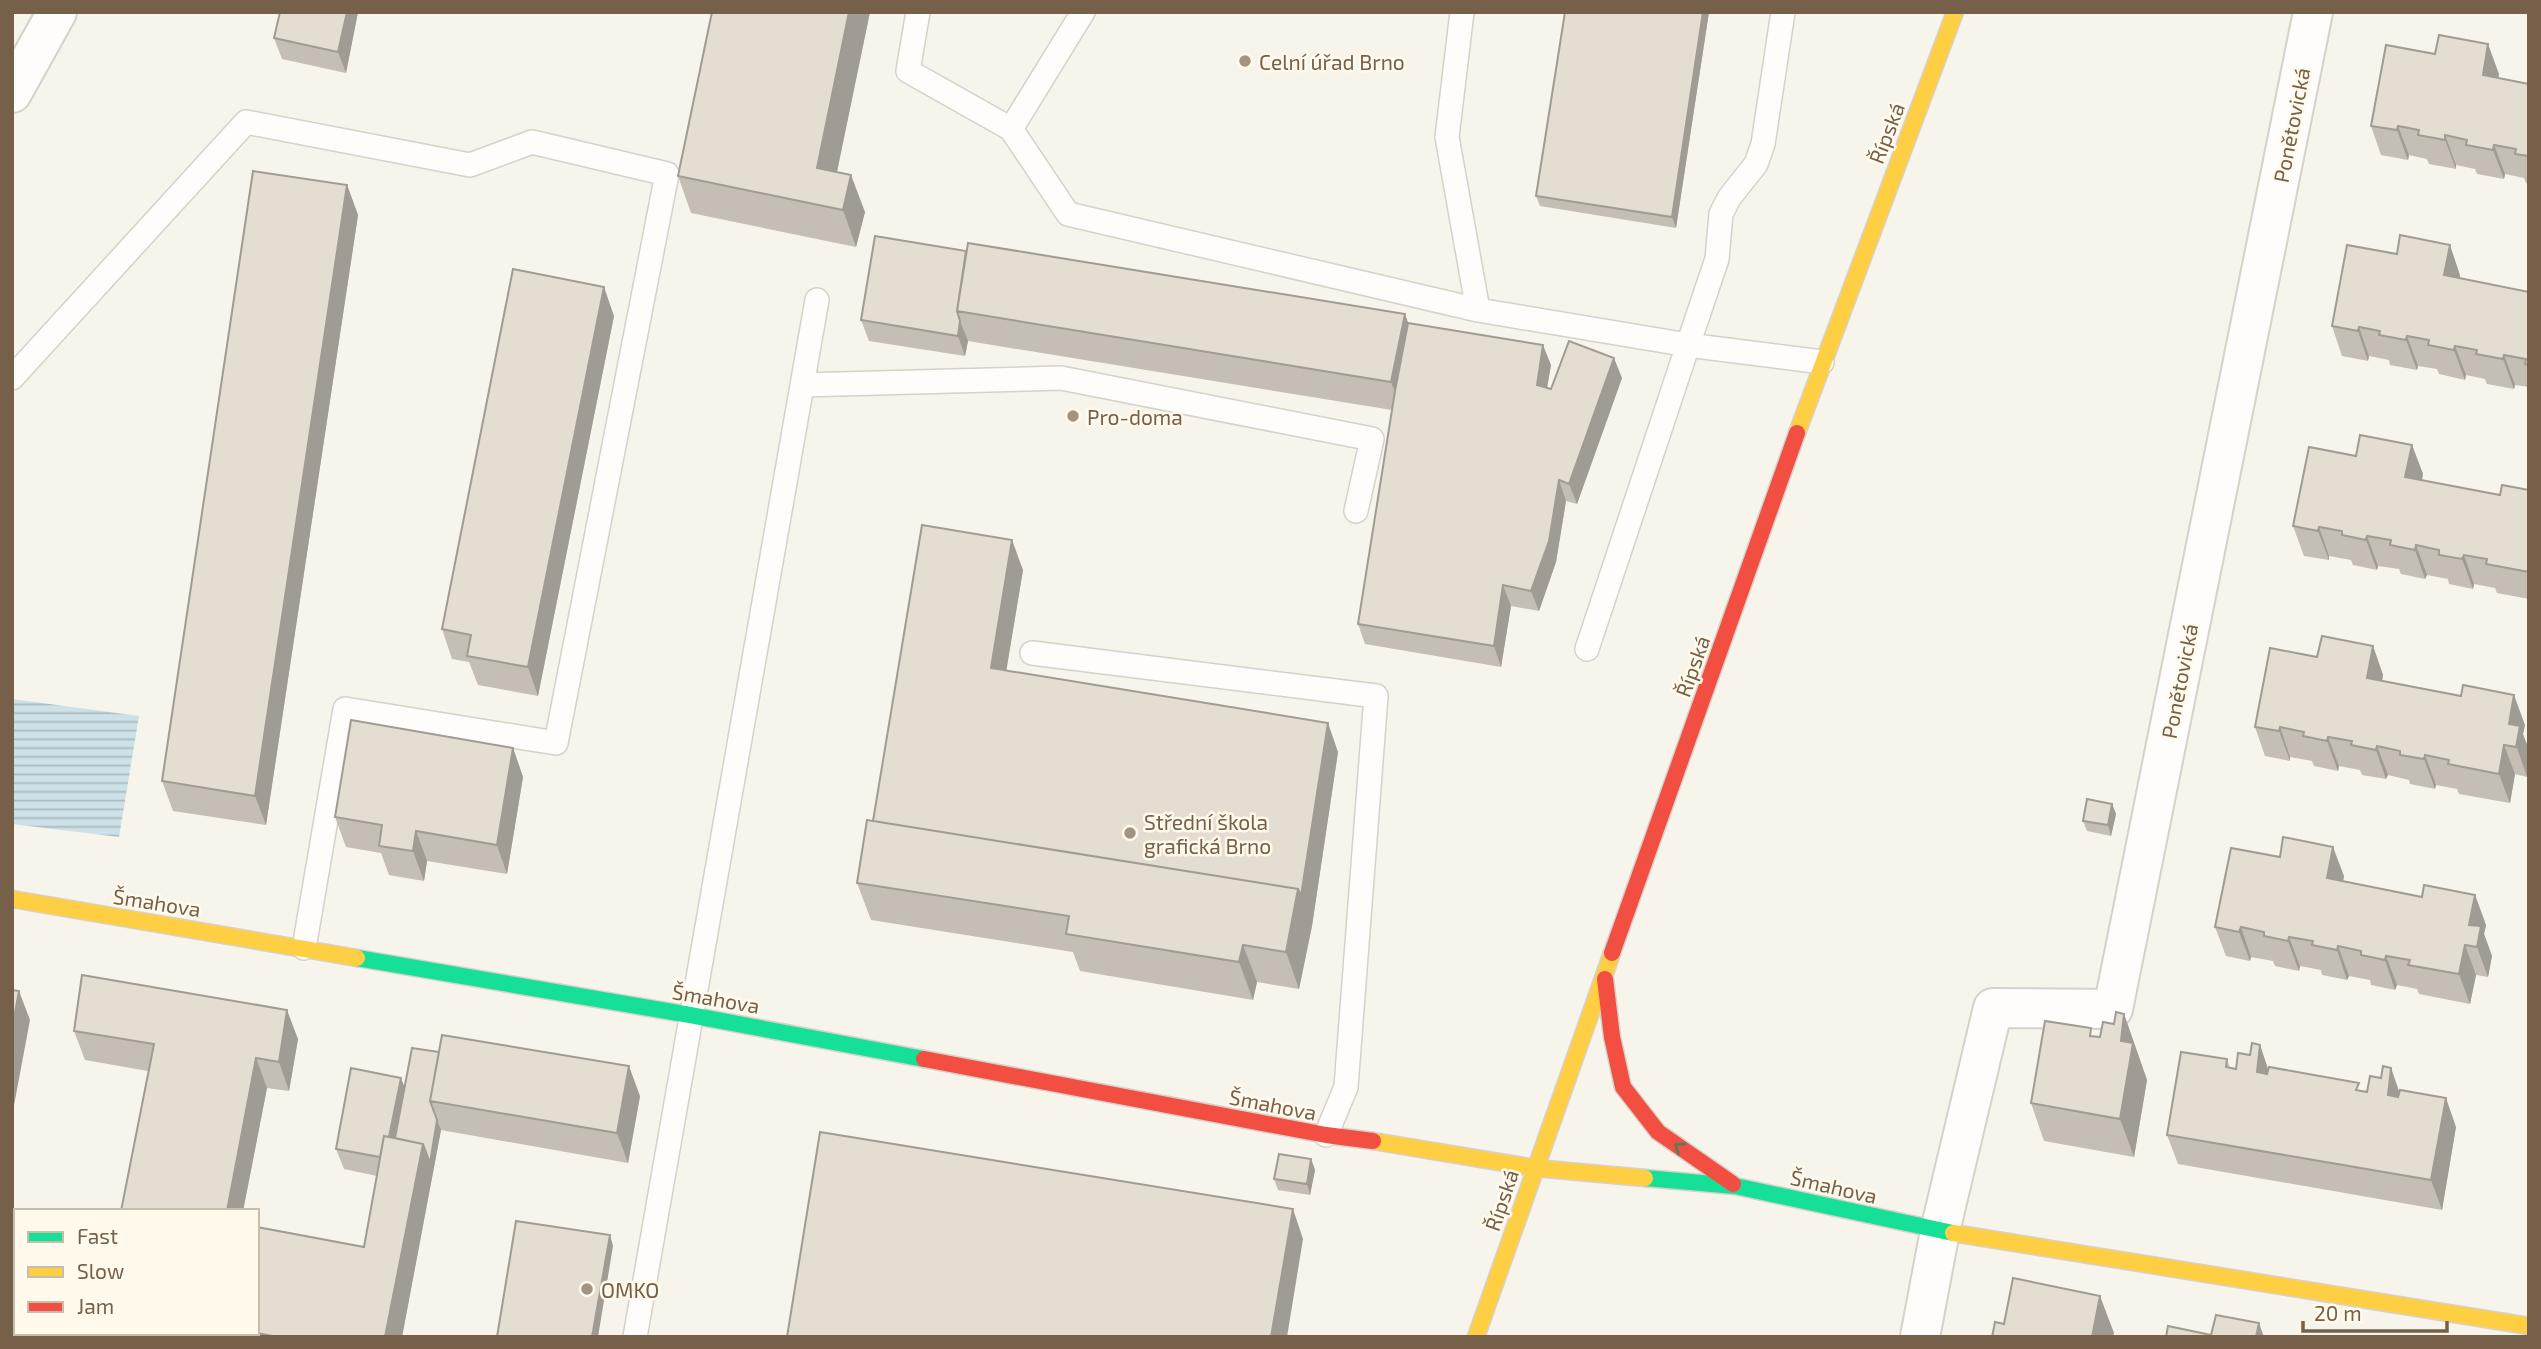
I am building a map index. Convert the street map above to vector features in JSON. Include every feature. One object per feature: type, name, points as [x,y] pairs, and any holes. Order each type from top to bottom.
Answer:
[{"type":"street","points":[[12,93],[57,12]]},
{"type":"street","name":"Řípská","points":[[1476,1337],[1822,362],[1955,12]]},
{"type":"street","name":"Ponětovická","points":[[1940,1231],[1993,1008],[2113,1009],[2313,12]]},
{"type":"street","name":"Šmahova","points":[[12,899],[690,1014],[1326,1135],[1535,1168],[1735,1186],[1940,1231],[2529,1326]]},
{"type":"street","points":[[1605,972],[1612,1037],[1623,1087],[1658,1132],[1735,1186]]},
{"type":"street","points":[[1920,1337],[1940,1231]]},
{"type":"lane","points":[[918,12],[908,71],[1011,129],[1068,214],[1478,310],[1688,345],[1822,362]]},
{"type":"lane","points":[[1011,129],[1083,12]]},
{"type":"lane","points":[[1462,12],[1447,137],[1478,310]]},
{"type":"lane","points":[[1587,649],[1717,259],[1721,214],[1729,198],[1756,164],[1763,144],[1783,12]]},
{"type":"lane","points":[[12,377],[246,122],[470,165],[533,142],[667,174],[556,743],[345,709],[304,948]]},
{"type":"lane","points":[[635,1337],[817,300]]},
{"type":"lane","points":[[802,385],[1061,378],[1372,439],[1356,511]]},
{"type":"lane","points":[[1032,653],[1376,696],[1346,1087],[1326,1135]]},
{"type":"water","points":[[12,699],[139,716],[119,837],[12,824]]},
{"type":"building","points":[[280,12],[347,12],[338,52],[274,38]]},
{"type":"building","points":[[712,12],[849,12],[817,168],[851,175],[843,210],[678,176]]},
{"type":"building","points":[[1565,12],[1703,12],[1672,217],[1536,196]]},
{"type":"building","points":[[2439,35],[2488,44],[2483,75],[2529,84],[2529,156],[2515,154],[2516,149],[2494,145],[2493,150],[2466,145],[2467,140],[2445,135],[2445,140],[2418,135],[2419,130],[2398,126],[2397,130],[2371,126],[2386,45],[2435,54]]},
{"type":"building","points":[[253,171],[347,185],[255,796],[162,781]]},
{"type":"building","points":[[2400,235],[2450,245],[2444,275],[2529,292],[2529,365],[2525,364],[2526,359],[2504,355],[2503,359],[2476,354],[2477,350],[2455,346],[2454,350],[2428,345],[2429,340],[2407,336],[2406,340],[2379,335],[2380,331],[2359,327],[2358,331],[2332,326],[2347,245],[2397,254]]},
{"type":"building","points":[[875,236],[966,251],[957,311],[960,321],[958,336],[861,320]]},
{"type":"building","points":[[968,243],[1405,314],[1391,382],[957,311]]},
{"type":"building","points":[[513,269],[604,287],[528,667],[467,656],[471,635],[442,629]]},
{"type":"building","points":[[1408,323],[1543,345],[1537,385],[1551,389],[1569,341],[1614,358],[1569,484],[1559,480],[1549,541],[1531,591],[1503,585],[1494,646],[1358,624]]},
{"type":"building","points":[[2360,435],[2412,445],[2405,477],[2500,495],[2502,485],[2529,490],[2529,572],[2486,564],[2487,559],[2439,555],[2439,550],[2416,545],[2415,550],[2390,545],[2391,540],[2367,536],[2366,540],[2342,535],[2342,531],[2319,527],[2318,531],[2293,526],[2309,447],[2356,456]]},
{"type":"building","points":[[922,525],[1012,540],[991,668],[1328,723],[1301,896],[1298,889],[873,821]]},
{"type":"building","points":[[2322,636],[2373,646],[2367,678],[2461,696],[2463,685],[2514,695],[2509,724],[2520,726],[2516,747],[2504,745],[2499,774],[2448,764],[2449,760],[2425,755],[2424,759],[2400,755],[2400,751],[2377,746],[2376,750],[2351,745],[2352,741],[2328,737],[2327,741],[2303,736],[2304,732],[2280,727],[2279,731],[2255,727],[2270,648],[2317,657]]},
{"type":"building","points":[[351,720],[513,748],[497,845],[416,831],[413,851],[379,846],[382,825],[335,817]]},
{"type":"building","points":[[2087,799],[2112,804],[2108,825],[2083,821]]},
{"type":"building","points":[[867,820],[1298,889],[1286,952],[1243,945],[1239,962],[1066,934],[1069,916],[857,883]]},
{"type":"building","points":[[2283,837],[2333,847],[2327,878],[2422,897],[2424,885],[2475,895],[2469,925],[2481,926],[2477,947],[2465,945],[2459,974],[2408,965],[2410,960],[2386,956],[2385,960],[2338,946],[2337,950],[2312,945],[2313,941],[2289,937],[2288,941],[2264,936],[2264,932],[2241,927],[2239,932],[2215,927],[2231,848],[2280,857]]},
{"type":"building","points":[[82,975],[287,1010],[279,1062],[256,1058],[227,1209],[121,1209],[154,1044],[74,1031]]},
{"type":"building","points":[[12,990],[19,991],[12,1029]]},
{"type":"building","points":[[2116,1012],[2124,1014],[2121,1041],[2133,1043],[2120,1119],[2031,1103],[2045,1021],[2091,1028],[2090,1036],[2100,1037],[2103,1022],[2114,1024]]},
{"type":"building","points":[[442,1035],[629,1066],[617,1133],[430,1101]]},
{"type":"building","points":[[2252,1043],[2260,1045],[2257,1072],[2267,1074],[2269,1067],[2359,1083],[2356,1090],[2367,1092],[2370,1076],[2381,1078],[2383,1066],[2391,1068],[2388,1095],[2398,1097],[2400,1090],[2446,1098],[2431,1180],[2167,1135],[2181,1052],[2227,1059],[2226,1067],[2236,1069],[2238,1053],[2250,1055]]},
{"type":"building","points":[[412,1048],[439,1052],[430,1101],[437,1120],[430,1163],[423,1144],[395,1138]]},
{"type":"building","points":[[351,1068],[401,1078],[389,1137],[384,1136],[380,1157],[336,1149]]},
{"type":"building","points":[[820,1132],[1293,1209],[1271,1337],[787,1337]]},
{"type":"building","points":[[384,1136],[423,1144],[385,1337],[277,1337],[259,1333],[259,1227],[364,1247]]},
{"type":"building","points":[[1279,1154],[1311,1159],[1307,1184],[1274,1179]]},
{"type":"building","points":[[516,1221],[610,1235],[592,1337],[497,1337]]},
{"type":"building","points":[[2013,1278],[2100,1296],[2092,1337],[1992,1337],[1995,1322],[2004,1324]]},
{"type":"building","points":[[2216,1315],[2259,1323],[2256,1337],[2166,1337],[2168,1326],[2211,1335]]},
{"type":"traffic: fast","points":[[357,958],[690,1015],[924,1059]]},
{"type":"traffic: fast","points":[[1645,1178],[1735,1186],[1953,1233]]},
{"type":"traffic: slow","points":[[1797,433],[1955,12]]},
{"type":"traffic: slow","points":[[12,899],[357,958]]},
{"type":"traffic: slow","points":[[1476,1337],[1612,953]]},
{"type":"traffic: slow","points":[[1373,1141],[1535,1168],[1645,1178]]},
{"type":"traffic: slow","points":[[1953,1233],[2529,1326]]},
{"type":"traffic: jam","points":[[1612,953],[1797,433]]},
{"type":"traffic: jam","points":[[1605,979],[1612,1037],[1623,1087],[1658,1132],[1733,1184]]},
{"type":"traffic: jam","points":[[924,1059],[1326,1135],[1373,1141]]},
{"type":"place","name":"Celní úřad Brno","points":[[1245,61]]},
{"type":"place","name":"Pro-doma","points":[[1073,416]]},
{"type":"place","name":"Střední škola grafická Brno","points":[[1130,833]]},
{"type":"place","name":"OMKO","points":[[587,1289]]}]
